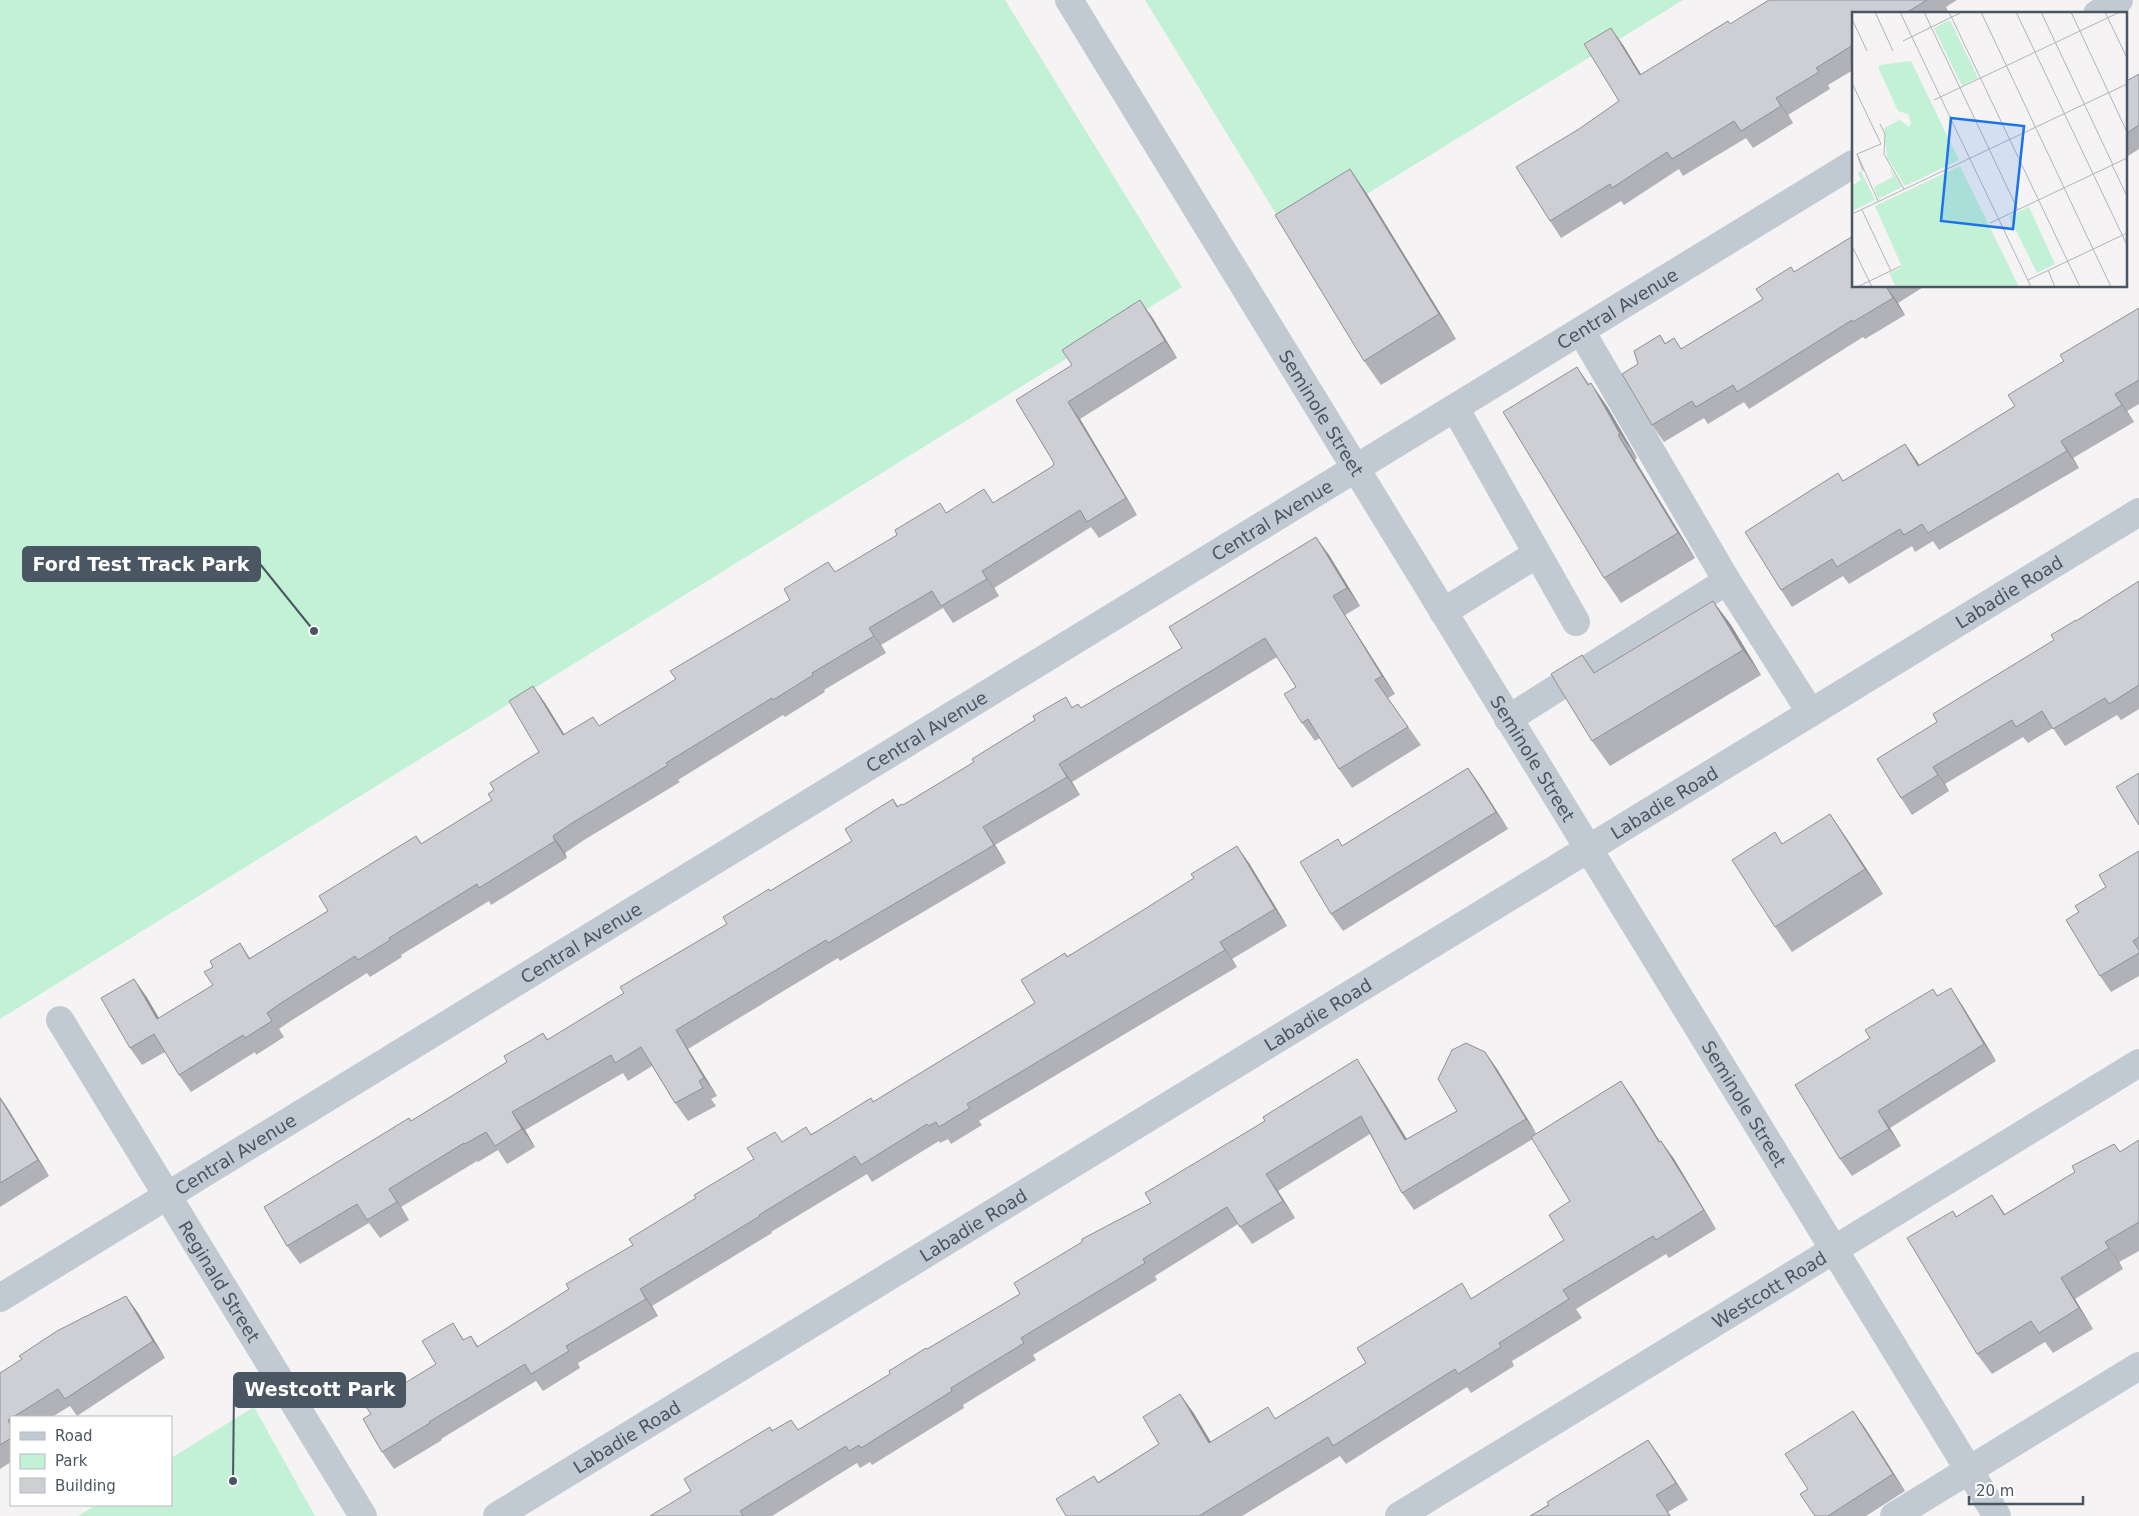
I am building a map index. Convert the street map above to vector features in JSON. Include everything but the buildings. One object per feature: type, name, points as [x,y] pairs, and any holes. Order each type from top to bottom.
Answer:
[{"type":"street","name":"Seminole Street","points":[[1069,0],[1997,1516]]},
{"type":"street","points":[[2099,12],[2119,0]]},
{"type":"street","name":"Central Avenue","points":[[0,1298],[1852,165]]},
{"type":"street","points":[[1581,331],[1727,581],[1811,713]]},
{"type":"street","points":[[1455,408],[1576,622]]},
{"type":"street","name":"Labadie Road","points":[[497,1516],[2139,512]]},
{"type":"street","points":[[1443,612],[1537,554]]},
{"type":"street","points":[[1508,719],[1727,581]]},
{"type":"street","name":"Reginald Street","points":[[60,1020],[363,1516]]},
{"type":"street","name":"Westcott Road","points":[[1399,1516],[2139,1062]]},
{"type":"street","points":[[1894,1516],[2139,1366]]},
{"type":"green space","points":[[0,0],[1005,0],[1182,287],[0,1019]]},
{"type":"green space","points":[[1145,0],[1683,0],[1292,240]]},
{"type":"green space","points":[[254,1407],[315,1516],[78,1516],[94,1506],[172,1506],[172,1457]]},
{"type":"place","name":"Ford Test Track Park","points":[[314,631]]},
{"type":"place","name":"Westcott Park","points":[[233,1481]]}]
